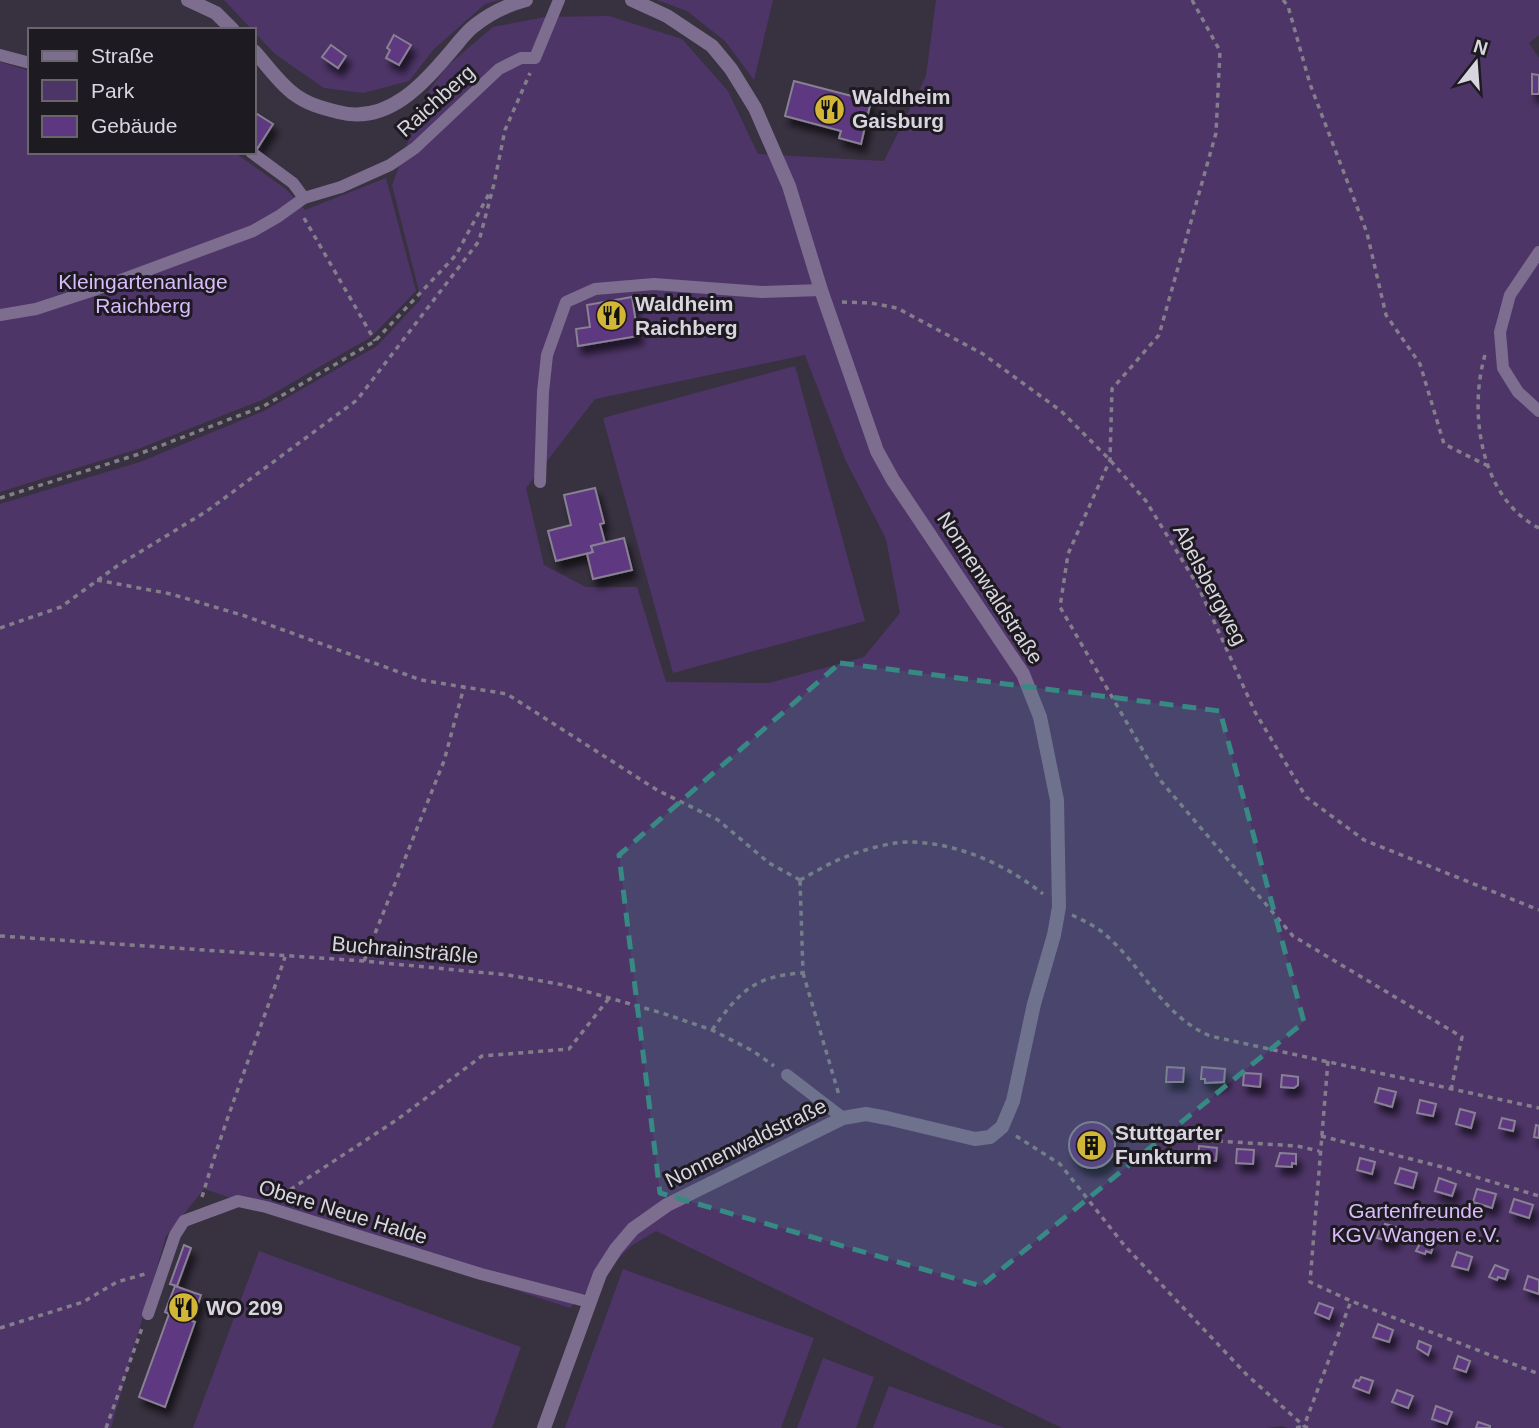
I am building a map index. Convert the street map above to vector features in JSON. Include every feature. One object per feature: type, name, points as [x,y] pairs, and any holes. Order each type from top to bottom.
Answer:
[{"type":"street","points":[[188,0],[216,13],[231,28]]},
{"type":"street","points":[[256,53],[293,94],[316,107],[343,114],[366,114],[405,99],[420,86],[472,27],[512,4],[526,0]]},
{"type":"street","name":"Nonnenwaldstraße","points":[[544,1428],[600,1274],[615,1249],[633,1229],[667,1205],[843,1118],[866,1114],[975,1139],[990,1137],[1002,1127],[1013,1101],[1059,907],[1057,800],[1040,717],[1023,674],[893,480],[877,451],[789,186],[755,108],[731,69],[712,46],[667,16],[632,0]]},
{"type":"lane","points":[[535,58],[559,0]]},
{"type":"lane","points":[[0,55],[28,62]]},
{"type":"lane","name":"Raichberg","points":[[0,315],[36,309],[253,231],[300,201],[341,187],[390,165],[415,148],[499,69],[521,58],[535,58]]},
{"type":"lane","points":[[254,154],[293,183],[300,201]]},
{"type":"lane","points":[[1539,252],[1510,295],[1500,332],[1503,368],[1518,392],[1539,411]]},
{"type":"lane","points":[[540,482],[542,392],[547,355],[566,302],[595,289],[654,284],[824,296]]},
{"type":"lane","points":[[787,1075],[843,1118]]},
{"type":"lane","name":"Obere Neue Halde","points":[[148,1314],[175,1235],[184,1222],[238,1201],[266,1207],[468,1270],[589,1301]]},
{"type":"path","points":[[1192,0],[1220,51],[1216,133],[1158,335],[1112,389],[1110,460],[1068,554],[1060,607],[1160,780],[1293,936],[1462,1037],[1451,1090]]},
{"type":"path","points":[[1283,0],[1310,85],[1367,233],[1386,315],[1420,364],[1444,444],[1490,467]]},
{"type":"path","points":[[0,628],[61,607],[96,580],[207,511],[357,400],[479,241],[505,130],[535,58]]},
{"type":"path","points":[[0,498],[139,454],[264,406],[375,341],[456,255],[494,184]]},
{"type":"path","points":[[300,201],[375,341]]},
{"type":"path","name":"Abelsbergweg","points":[[824,296],[897,308],[983,354],[1060,411],[1110,460],[1146,501],[1198,586],[1255,712],[1306,797],[1364,840],[1539,910]]},
{"type":"path","points":[[1487,350],[1480,372],[1478,406],[1481,435],[1490,467],[1497,487],[1510,506],[1524,521],[1539,528]]},
{"type":"path","points":[[96,580],[171,594],[317,641],[421,680],[507,694],[657,790],[718,820],[769,863],[800,880]]},
{"type":"path","points":[[364,961],[444,761],[464,687]]},
{"type":"path","points":[[800,880],[849,855],[908,841],[964,851],[1020,876],[1059,907],[1101,931],[1177,1016],[1196,1030],[1210,1036],[1539,1108]]},
{"type":"path","points":[[800,880],[803,973],[834,1075],[843,1118]]},
{"type":"path","name":"Buchrainsträßle","points":[[0,936],[364,961],[508,975],[564,985],[712,1030],[753,1051],[787,1075]]},
{"type":"path","points":[[196,1216],[218,1142],[285,957]]},
{"type":"path","points":[[712,1030],[742,993],[755,983],[782,974],[803,973]]},
{"type":"path","points":[[266,1207],[398,1119],[482,1056],[569,1049],[610,998]]},
{"type":"path","points":[[1328,1061],[1310,1282],[1351,1301],[1539,1374]]},
{"type":"path","points":[[1002,1127],[1060,1164],[1124,1245],[1247,1375],[1306,1427]]},
{"type":"path","points":[[1138,1136],[1297,1146],[1320,1151]]},
{"type":"path","points":[[1321,1136],[1446,1168],[1539,1196]]},
{"type":"path","points":[[0,1328],[83,1302],[135,1275],[162,1272]]},
{"type":"path","points":[[1306,1427],[1351,1301]]},
{"type":"path","points":[[106,1428],[148,1314]]},
{"type":"path","points":[[1296,1428],[1306,1427]]},
{"type":"highlighted area","points":[[840,663],[1220,711],[1304,1022],[981,1286],[660,1193],[619,855]]},
{"type":"green space","points":[[224,0],[500,0],[485,4],[433,50],[409,81],[363,93],[324,88],[275,54],[256,34],[256,28],[250,28]]},
{"type":"green space","points":[[657,0],[773,0],[754,80],[725,41],[687,11]]},
{"type":"green space","name":"Gartenfreunde KGV Wangen e.V.","points":[[936,0],[1539,0],[1539,35],[1529,43],[1539,58],[1539,1428],[1062,1428],[656,1231],[631,1246],[570,1308],[204,1189],[166,1236],[111,1428],[0,1428],[0,504],[140,462],[264,411],[377,346],[421,299],[392,185],[426,95],[446,67],[493,27],[545,17],[609,16],[682,39],[728,91],[758,154],[884,161],[926,76]],"holes":[[[805,355],[845,459],[886,539],[900,613],[864,657],[769,683],[666,682],[637,587],[586,587],[544,565],[526,488],[595,399]]]},
{"type":"green space","name":"Kleingartenanlage Raichberg","points":[[0,62],[28,70],[28,154],[237,154],[287,190],[305,210],[386,178],[416,291],[371,337],[262,400],[138,449],[0,492]]},
{"type":"green space","points":[[795,366],[865,621],[673,673],[603,418]]},
{"type":"green space","points":[[259,1251],[521,1347],[492,1428],[193,1428]]},
{"type":"green space","points":[[623,1269],[814,1338],[781,1428],[565,1428]]},
{"type":"green space","points":[[823,1358],[874,1377],[856,1428],[797,1428]]},
{"type":"green space","points":[[889,1386],[1005,1428],[873,1428]]},
{"type":"building","points":[[394,35],[411,45],[399,65],[386,58],[390,50],[387,48]]},
{"type":"building","points":[[331,45],[346,56],[338,68],[322,57]]},
{"type":"building","points":[[1532,74],[1539,75],[1539,94],[1532,94]]},
{"type":"building","points":[[794,81],[871,101],[861,144],[839,138],[841,131],[785,116]]},
{"type":"building","points":[[256,113],[273,124],[256,148]]},
{"type":"building","name":"Waldheim Raichberg","points":[[632,297],[638,336],[578,346],[576,329],[590,327],[587,305]]},
{"type":"building","points":[[595,488],[604,523],[600,524],[605,543],[591,546],[593,552],[556,561],[548,531],[571,525],[564,495]]},
{"type":"building","points":[[624,538],[632,570],[593,579],[587,554],[593,552],[591,546]]},
{"type":"building","points":[[1167,1067],[1184,1068],[1183,1082],[1166,1082]]},
{"type":"building","points":[[1202,1067],[1225,1069],[1224,1082],[1205,1083],[1205,1079],[1201,1079]]},
{"type":"building","points":[[1244,1073],[1261,1074],[1260,1087],[1243,1085]]},
{"type":"building","points":[[1282,1075],[1298,1077],[1298,1085],[1294,1088],[1281,1087]]},
{"type":"building","points":[[1379,1088],[1396,1092],[1392,1107],[1375,1102]]},
{"type":"building","points":[[1420,1100],[1436,1104],[1433,1116],[1417,1113]]},
{"type":"building","points":[[1460,1109],[1475,1113],[1471,1128],[1456,1124]]},
{"type":"building","points":[[1502,1118],[1515,1121],[1513,1131],[1499,1128]]},
{"type":"building","name":"Stuttgarter Funkturm","points":[[1092,1122],[1109,1128],[1115,1145],[1109,1162],[1092,1168],[1075,1162],[1069,1145],[1075,1128]]},
{"type":"building","points":[[1536,1125],[1539,1126],[1539,1138],[1534,1137]]},
{"type":"building","points":[[1199,1146],[1217,1148],[1216,1161],[1198,1159]]},
{"type":"building","points":[[1237,1149],[1254,1150],[1253,1164],[1236,1163]]},
{"type":"building","points":[[1280,1153],[1296,1154],[1296,1164],[1292,1163],[1292,1167],[1276,1166]]},
{"type":"building","points":[[1360,1158],[1375,1162],[1372,1174],[1357,1170]]},
{"type":"building","points":[[1400,1168],[1417,1173],[1413,1188],[1395,1183]]},
{"type":"building","points":[[1439,1178],[1456,1184],[1452,1196],[1435,1191]]},
{"type":"building","points":[[1477,1189],[1496,1194],[1492,1208],[1473,1202]]},
{"type":"building","points":[[1514,1199],[1533,1205],[1529,1218],[1510,1212]]},
{"type":"building","points":[[1385,1224],[1397,1227],[1393,1242],[1377,1238],[1381,1226],[1384,1227]]},
{"type":"building","points":[[1422,1240],[1434,1244],[1431,1253],[1416,1251]]},
{"type":"building","points":[[184,1245],[191,1248],[177,1286],[170,1284]]},
{"type":"building","points":[[1457,1252],[1472,1257],[1468,1270],[1452,1266]]},
{"type":"building","points":[[1495,1265],[1508,1270],[1505,1279],[1489,1277]]},
{"type":"building","points":[[1528,1276],[1539,1280],[1539,1294],[1524,1289]]},
{"type":"building","points":[[175,1286],[201,1295],[192,1321],[195,1322],[165,1407],[139,1397],[169,1314],[165,1312]]},
{"type":"building","points":[[1319,1303],[1333,1308],[1329,1319],[1315,1313]]},
{"type":"building","points":[[1378,1324],[1393,1330],[1389,1342],[1373,1337]]},
{"type":"building","points":[[1419,1341],[1431,1346],[1428,1355],[1417,1348]]},
{"type":"building","points":[[1458,1356],[1470,1361],[1466,1372],[1454,1368]]},
{"type":"building","points":[[1361,1377],[1373,1381],[1369,1393],[1353,1387]]},
{"type":"building","points":[[1397,1390],[1413,1396],[1408,1408],[1392,1402]]},
{"type":"building","points":[[1436,1406],[1452,1412],[1447,1424],[1432,1419]]},
{"type":"building","points":[[1478,1422],[1490,1426],[1490,1428],[1476,1428]]},
{"type":"place","name":"Waldheim Gaisburg","points":[[829,109]]},
{"type":"place","name":"Waldheim Raichberg","points":[[612,316]]},
{"type":"place","name":"Stuttgarter Funkturm","points":[[1092,1145]]},
{"type":"place","name":"WO 209","points":[[183,1308]]}]
